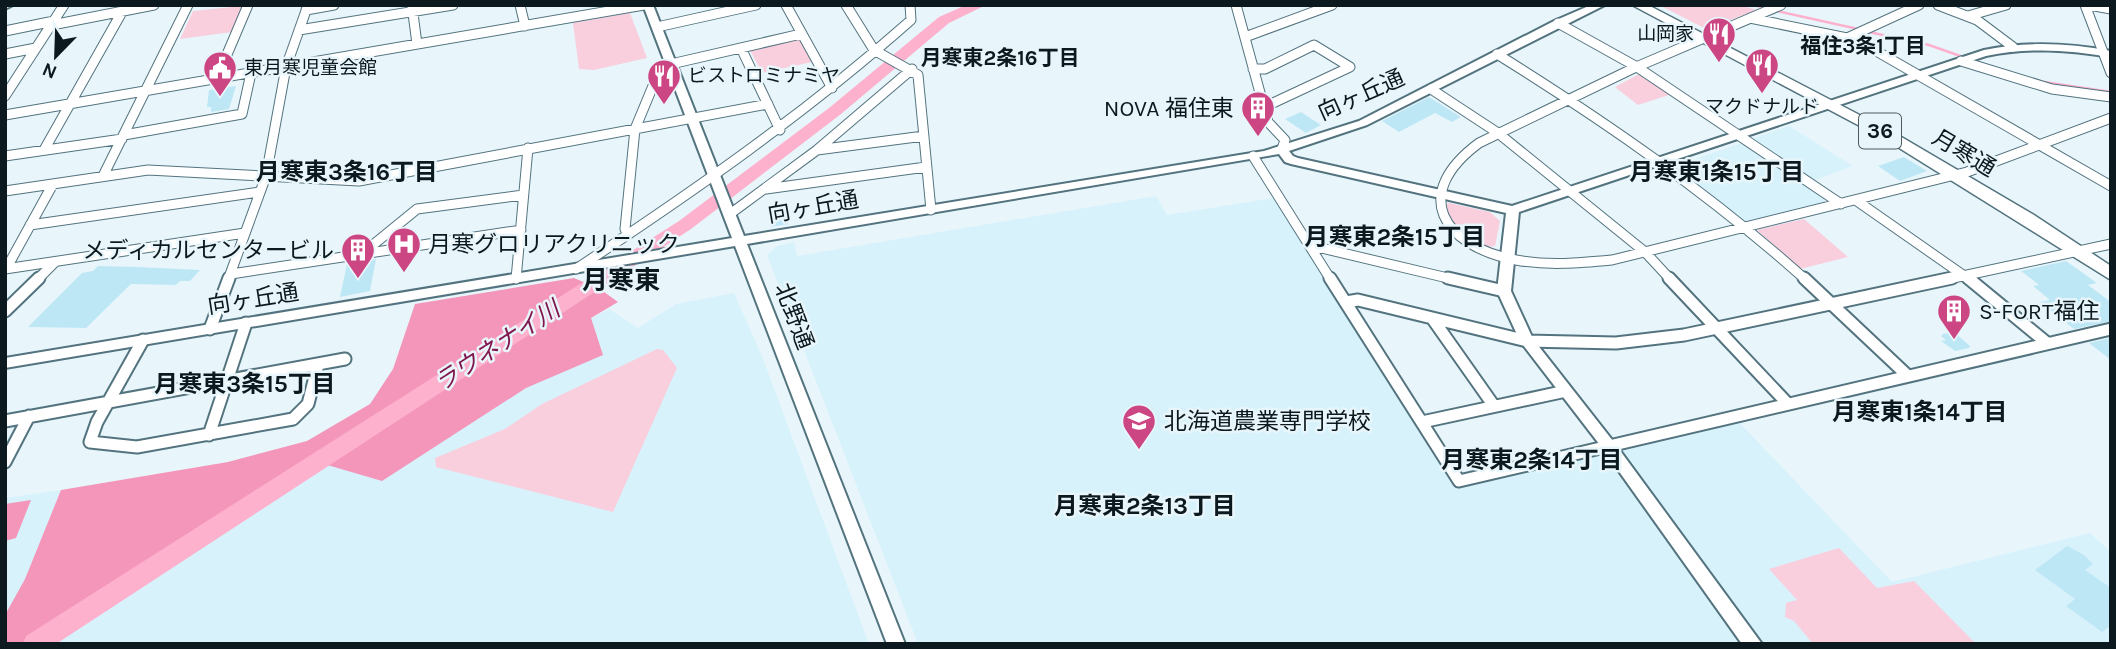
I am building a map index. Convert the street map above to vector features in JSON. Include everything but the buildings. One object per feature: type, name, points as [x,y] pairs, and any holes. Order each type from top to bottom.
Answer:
[{"type":"highway","name":"月寒通","points":[[1638,5],[1830,104],[1957,175],[2111,274]]},
{"type":"street","points":[[6,94],[64,5]]},
{"type":"street","points":[[5,31],[154,5]]},
{"type":"street","points":[[103,176],[188,5]]},
{"type":"street","points":[[217,78],[248,5]]},
{"type":"street","points":[[211,329],[232,274],[258,191],[266,177],[286,66],[307,8],[334,5]]},
{"type":"street","points":[[299,30],[412,9],[453,5]]},
{"type":"street","points":[[520,5],[525,26]]},
{"type":"street","points":[[574,5],[578,16]]},
{"type":"street","points":[[5,115],[646,5]]},
{"type":"street","name":"北野通","points":[[646,5],[674,70],[896,644]]},
{"type":"street","points":[[657,27],[756,5]]},
{"type":"street","points":[[786,5],[832,88]]},
{"type":"street","points":[[846,5],[880,54],[912,69],[918,75],[931,210]]},
{"type":"street","points":[[1236,5],[1268,122],[1284,140],[1282,149],[1289,159],[1513,210],[1967,59],[2013,47],[2061,47],[2106,53]]},
{"type":"street","points":[[1245,37],[1332,5]]},
{"type":"street","name":"向ヶ丘通","points":[[5,363],[1253,156],[1346,131],[1600,5]]},
{"type":"street","points":[[1847,38],[1919,5]]},
{"type":"street","points":[[1938,5],[1977,20],[2013,47]]},
{"type":"street","points":[[1968,16],[2006,5]]},
{"type":"street","points":[[2087,5],[2111,9]]},
{"type":"street","points":[[2087,5],[2106,53],[2111,74]]},
{"type":"street","points":[[576,269],[716,178],[880,54],[911,20],[913,6]]},
{"type":"street","points":[[1774,8],[1700,38],[1498,133],[1462,157],[1448,175],[1437,207],[1440,216],[1455,233],[1474,246],[1507,257],[1544,263],[1587,263],[1645,253],[1957,175],[2111,118]]},
{"type":"street","points":[[412,9],[417,44]]},
{"type":"street","points":[[44,150],[122,12]]},
{"type":"street","points":[[1750,18],[1847,38],[1918,75],[2111,186]]},
{"type":"street","points":[[1559,23],[1637,67],[1841,204]]},
{"type":"street","points":[[628,235],[625,229],[635,129],[655,81],[674,70],[741,48],[801,34]]},
{"type":"street","points":[[1253,69],[1265,69],[1314,45],[1350,67],[1273,103],[1263,105]]},
{"type":"street","points":[[5,54],[36,48]]},
{"type":"street","points":[[741,48],[780,130]]},
{"type":"street","points":[[1497,54],[1570,99],[1746,228],[1834,305],[1908,376]]},
{"type":"street","points":[[1967,59],[2052,89],[2111,97]]},
{"type":"street","points":[[729,212],[765,190],[817,150],[912,69]]},
{"type":"street","points":[[5,156],[242,114],[251,73]]},
{"type":"street","points":[[1431,89],[1498,133],[1645,253],[1787,403]]},
{"type":"street","points":[[5,191],[148,170],[359,181],[768,104]]},
{"type":"street","points":[[817,150],[924,136]]},
{"type":"street","points":[[516,279],[528,148]]},
{"type":"street","points":[[1253,156],[1458,481],[2111,328]]},
{"type":"street","points":[[765,190],[926,167]]},
{"type":"street","points":[[6,269],[53,184]]},
{"type":"street","points":[[30,225],[258,191]]},
{"type":"street","points":[[360,254],[417,209],[523,195]]},
{"type":"street","points":[[1857,201],[1966,276],[2047,343]]},
{"type":"street","points":[[1513,210],[1504,291],[1527,341],[1608,445],[1752,644]]},
{"type":"street","points":[[232,274],[521,230]]},
{"type":"street","points":[[6,269],[244,233]]},
{"type":"street","points":[[1346,302],[1358,300],[1527,341],[1616,343],[1684,335],[2111,244]]},
{"type":"street","points":[[1309,245],[1504,291]]},
{"type":"street","points":[[5,311],[55,262]]},
{"type":"street","points":[[1432,318],[1494,407]]},
{"type":"street","points":[[209,435],[246,323]]},
{"type":"street","points":[[143,340],[97,422],[90,442],[137,447],[293,419],[308,404],[317,365]]},
{"type":"street","points":[[5,421],[345,359]]},
{"type":"street","points":[[1422,422],[1566,391]]},
{"type":"street","points":[[5,462],[30,416]]},
{"type":"shaded area","points":[[1659,5],[1739,5],[1757,10],[1706,29]]},
{"type":"shaded area","points":[[242,6],[232,32],[180,39],[193,11]]},
{"type":"shaded area","points":[[630,13],[647,58],[594,70],[579,69],[573,23]]},
{"type":"shaded area","points":[[799,38],[812,62],[762,73],[750,50]]},
{"type":"shaded area","points":[[1639,74],[1645,75],[1672,94],[1638,105],[1615,87]]},
{"type":"shaded area","points":[[1789,126],[1853,166],[1813,181],[1751,139]]},
{"type":"shaded area","points":[[1742,143],[1824,199],[1824,203],[1750,222],[1742,221],[1674,170],[1674,166]]},
{"type":"shaded area","name":"北海道農業専門学校","points":[[1156,196],[1167,215],[1273,198],[1307,246],[1457,485],[1733,416],[1892,582],[2090,533],[2111,552],[2111,644],[918,644],[767,255],[777,246],[794,242],[797,256]]},
{"type":"shaded area","points":[[1449,203],[1490,212],[1500,221],[1495,246],[1478,244],[1464,235],[1443,206]]},
{"type":"shaded area","points":[[1804,219],[1848,257],[1800,269],[1757,230]]},
{"type":"shaded area","points":[[574,278],[600,289],[618,302],[591,318],[603,355],[526,388],[382,481],[324,464],[52,644],[5,644],[5,615],[25,579],[61,490],[228,462],[307,441],[370,404],[393,369],[415,304]]},
{"type":"shaded area","points":[[734,293],[762,356],[869,644],[52,644],[357,442],[609,309],[638,328],[676,304]]},
{"type":"shaded area","points":[[657,349],[663,350],[677,368],[613,512],[436,467],[435,458],[505,429],[542,404]]},
{"type":"shaded area","points":[[61,490],[25,579],[5,615],[5,498]]},
{"type":"shaded area","points":[[31,500],[16,538],[5,541],[5,504]]},
{"type":"shaded area","points":[[1839,548],[1877,588],[1914,581],[1976,644],[1813,644],[1794,621],[1785,617],[1786,603],[1797,600],[1769,569]]},
{"type":"waterway","name":"ラウネナイ川","points":[[35,644],[685,225],[835,111],[944,20],[979,5]]},
{"type":"waterway","points":[[1754,5],[1766,8]]},
{"type":"waterway","points":[[1777,11],[1858,29]]},
{"type":"waterway","points":[[1869,32],[1929,45],[1966,58]]},
{"type":"waterway","points":[[2044,82],[2111,92]]},
{"type":"place","name":"山岡家","points":[[1719,64]]},
{"type":"place","name":"マクドナルド","points":[[1762,95]]},
{"type":"place","name":"東月寒児童会館","points":[[220,98]]},
{"type":"place","name":"ビストロミナミヤ","points":[[664,106]]},
{"type":"place","name":"NOVA 福住東","points":[[1258,138]]},
{"type":"place","name":"月寒グロリアクリニック","points":[[404,274]]},
{"type":"place","name":"メディカルセンタービル","points":[[358,280]]},
{"type":"place","name":"S-FORT福住","points":[[1954,341]]},
{"type":"place","name":"北海道農業専門学校","points":[[1139,451]]},
{"type":"district","name":"福住3条1丁目","points":[[1863,46]]},
{"type":"district","name":"月寒東2条16丁目","points":[[1000,58]]},
{"type":"district","name":"月寒東3条16丁目","points":[[347,172]]},
{"type":"district","name":"月寒東1条15丁目","points":[[1717,172]]},
{"type":"district","name":"月寒東2条15丁目","points":[[1395,237]]},
{"type":"district","name":"月寒東","points":[[621,280]]},
{"type":"district","name":"月寒東3条15丁目","points":[[245,384]]},
{"type":"district","name":"月寒東1条14丁目","points":[[1920,412]]},
{"type":"district","name":"月寒東2条14丁目","points":[[1532,460]]},
{"type":"district","name":"月寒東2条13丁目","points":[[1145,506]]}]
